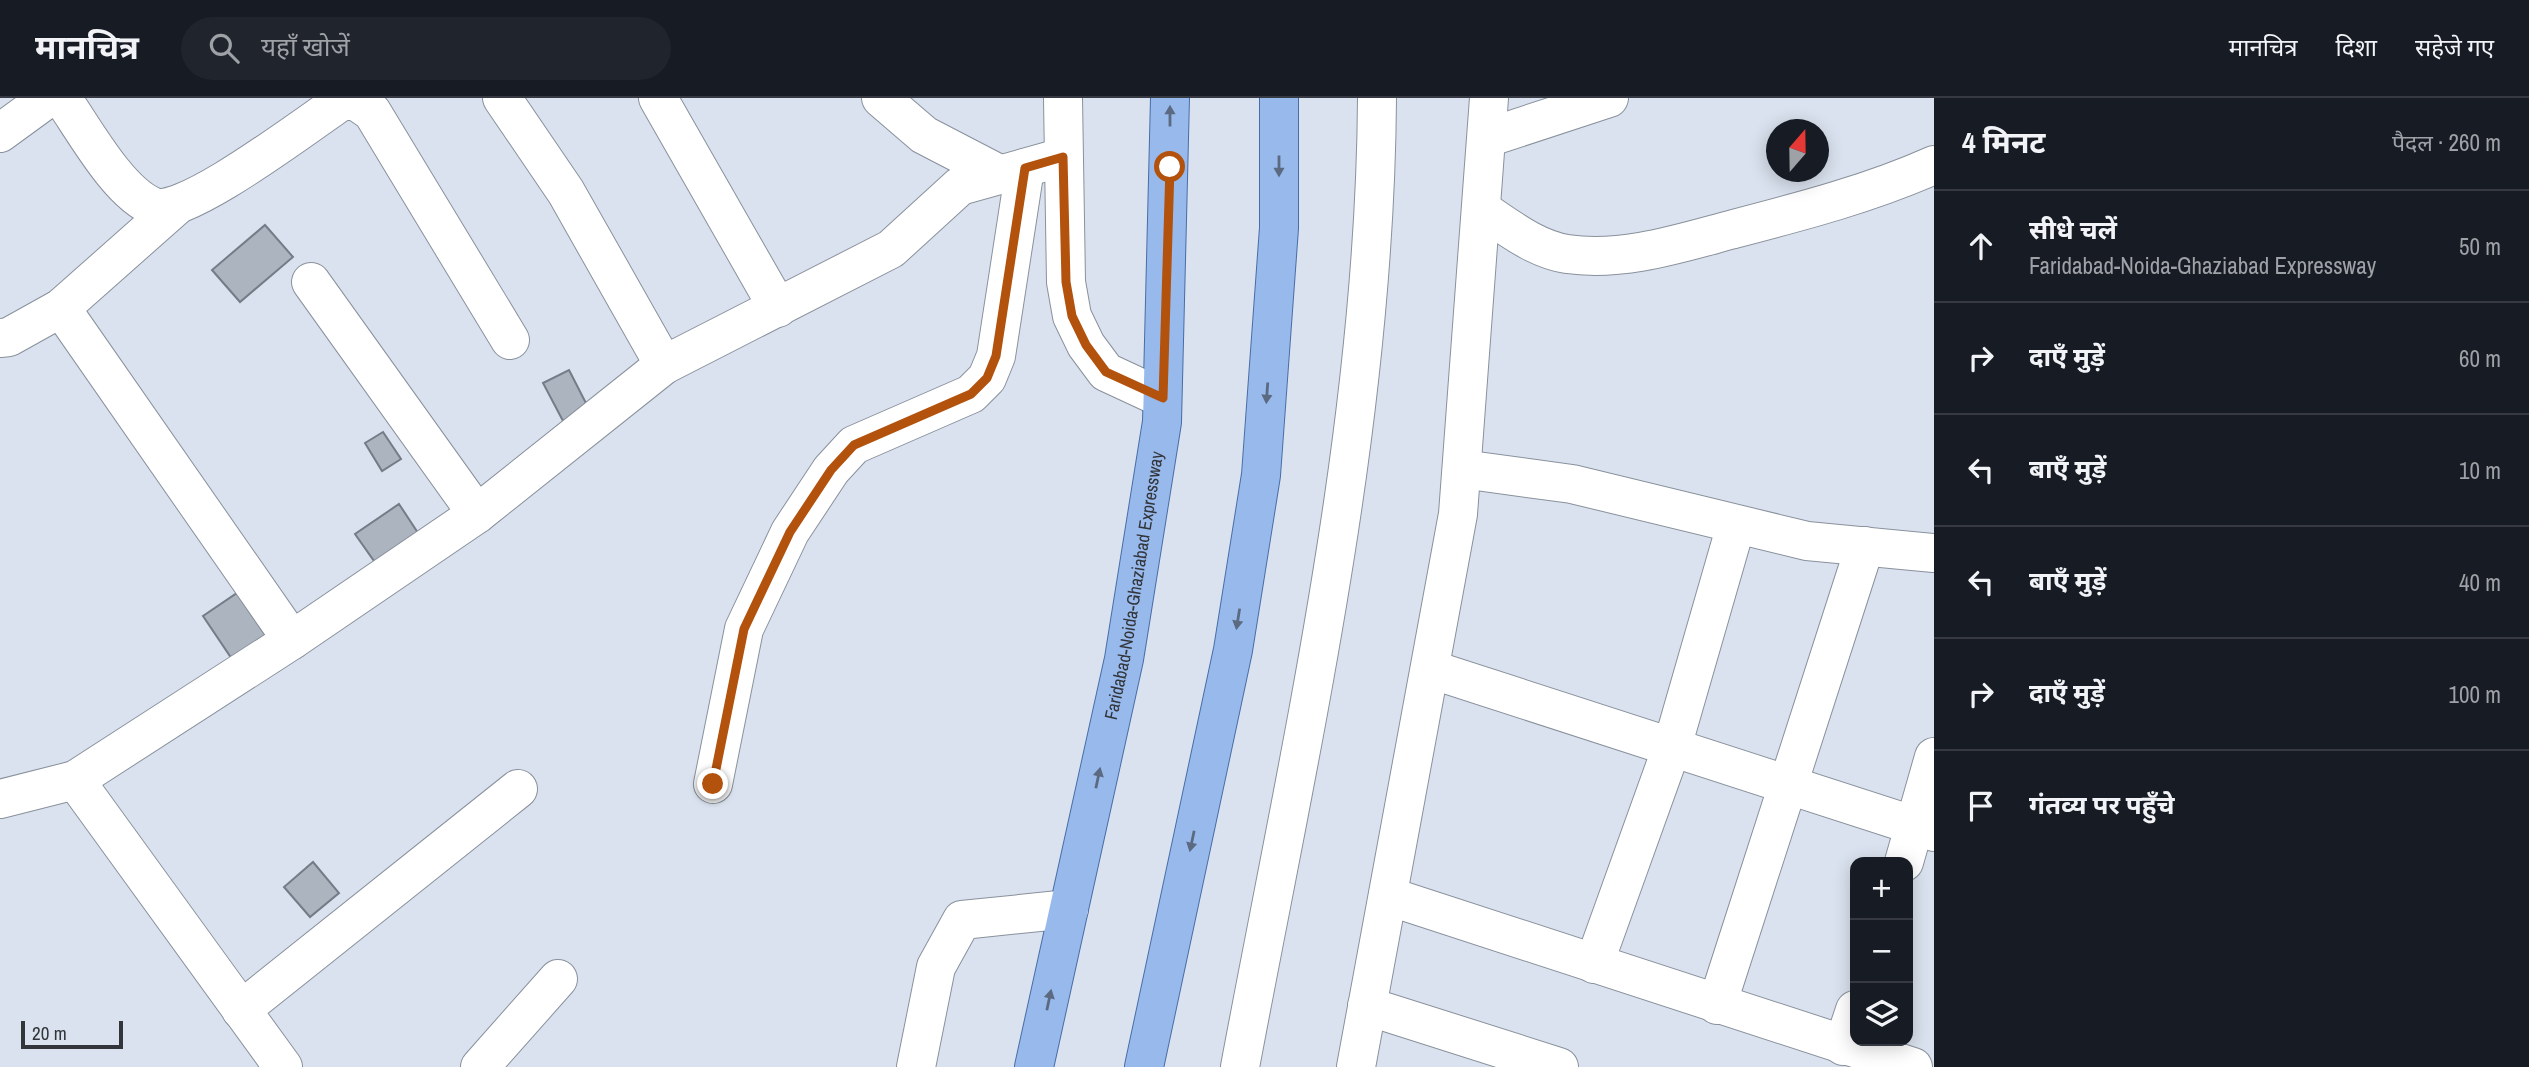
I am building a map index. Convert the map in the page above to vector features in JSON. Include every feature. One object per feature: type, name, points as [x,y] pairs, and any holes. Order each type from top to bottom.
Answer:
[{"type":"main road","name":"Faridabad-Noida-Ghaziabad Expressway","points":[[1034,1067],[1124,659],[1162,422],[1170,98]]},
{"type":"main road","points":[[1144,1067],[1233,650],[1261,475],[1279,228],[1279,98]]},
{"type":"street","points":[[0,133],[48,98]]},
{"type":"street","points":[[62,98],[114,172],[136,195],[156,208],[175,206]]},
{"type":"street","points":[[502,98],[566,192],[664,365]]},
{"type":"street","points":[[659,98],[778,309]]},
{"type":"street","points":[[881,98],[924,135],[1013,171]]},
{"type":"street","points":[[1063,98],[1066,282],[1072,316],[1086,345],[1106,372],[1163,398]]},
{"type":"street","points":[[1240,1067],[1328,608],[1356,406],[1376,165],[1377,98]]},
{"type":"street","points":[[1356,1067],[1458,514],[1489,98]]},
{"type":"street","points":[[1487,138],[1609,98]]},
{"type":"street","points":[[0,338],[9,337],[61,307],[175,206],[221,183],[342,101],[356,100],[372,112],[510,340]]},
{"type":"street","points":[[0,799],[75,780],[292,640],[477,514],[664,365],[891,249],[960,186],[1063,157]]},
{"type":"street","points":[[1482,210],[1532,243],[1566,254],[1614,256],[1681,243],[1815,208],[1934,165]]},
{"type":"street","points":[[713,784],[744,629],[790,532],[831,470],[854,445],[971,394],[987,378],[996,356],[1013,171]]},
{"type":"street","points":[[311,282],[477,514]]},
{"type":"street","points":[[61,307],[292,640]]},
{"type":"street","points":[[1462,469],[1572,484],[1807,541],[1934,553]]},
{"type":"street","points":[[1594,964],[1672,747],[1736,525]]},
{"type":"street","points":[[1717,1004],[1790,785],[1865,546]]},
{"type":"street","points":[[1430,669],[1925,829]]},
{"type":"street","points":[[1907,857],[1925,829],[1934,757]]},
{"type":"street","points":[[75,780],[283,1067]]},
{"type":"street","points":[[241,1010],[517,789]]},
{"type":"street","points":[[1388,896],[1913,1067]]},
{"type":"street","points":[[916,1067],[936,967],[962,920],[1069,909]]},
{"type":"street","points":[[480,1067],[558,979]]},
{"type":"street","points":[[1367,1006],[1559,1067]]},
{"type":"street","points":[[1843,1046],[1850,1025]]},
{"type":"building","points":[[265,225],[293,257],[240,302],[212,270]]},
{"type":"building","points":[[569,370],[589,409],[563,421],[543,383]]},
{"type":"building","points":[[383,432],[401,459],[382,471],[365,443]]},
{"type":"building","points":[[399,504],[422,539],[379,568],[355,534]]},
{"type":"building","points":[[237,593],[270,642],[236,665],[203,616]]},
{"type":"building","points":[[313,862],[339,893],[310,917],[284,887]]},
{"type":"route","points":[[713,784],[744,629],[790,532],[831,470],[854,445],[971,394],[987,378],[996,356],[1025,168],[1063,157],[1066,282],[1072,316],[1086,345],[1106,372],[1163,398],[1170,167]]}]
